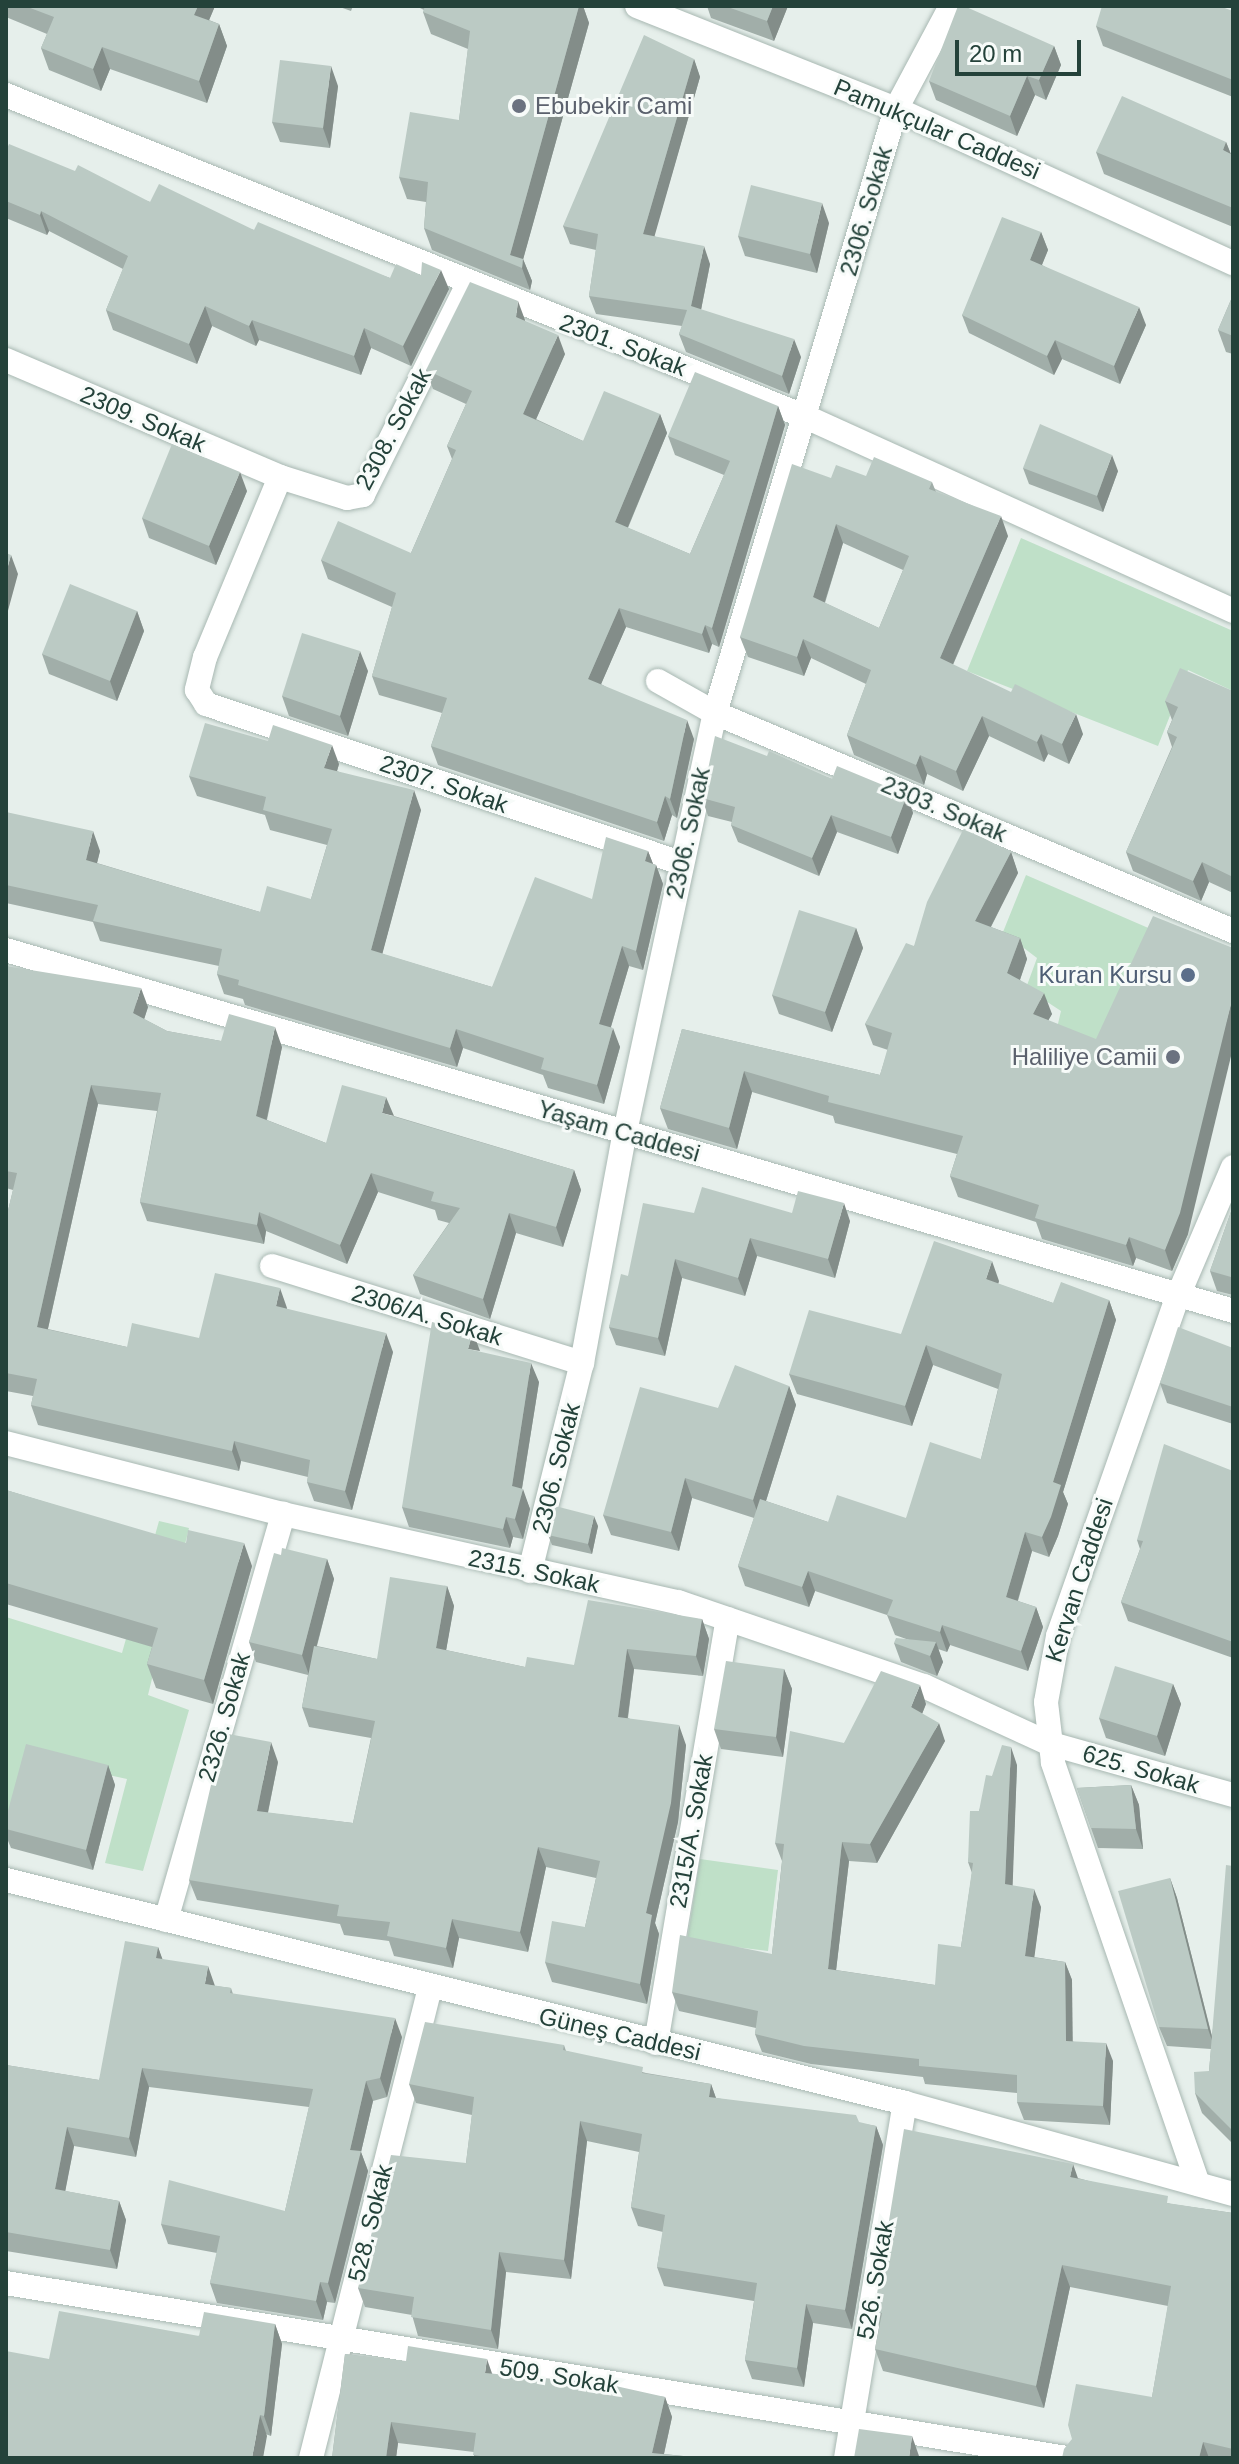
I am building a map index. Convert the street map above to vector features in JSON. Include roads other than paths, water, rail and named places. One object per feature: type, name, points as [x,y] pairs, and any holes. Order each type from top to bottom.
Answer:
[{"type":"street","name":"Pamukçular Caddesi","points":[[637,6],[896,109],[1233,263]]},
{"type":"street","name":"2306. Sokak","points":[[530,1571],[582,1363],[625,1132],[715,713],[896,109],[951,6]]},
{"type":"street","name":"2301. Sokak","points":[[6,95],[468,284],[806,417],[1233,611]]},
{"type":"street","name":"2308. Sokak","points":[[280,477],[347,498],[363,495],[468,284]]},
{"type":"street","name":"2309. Sokak","points":[[6,360],[280,477]]},
{"type":"street","name":"2307. Sokak","points":[[280,477],[205,657],[197,690],[206,704],[681,863]]},
{"type":"street","name":"2303. Sokak","points":[[658,681],[715,713],[1233,931]]},
{"type":"street","name":"Yaşam Caddesi","points":[[6,950],[1233,1311]]},
{"type":"street","name":"Kervan Caddesi","points":[[1198,2184],[1048,1743],[1047,1680],[1058,1636],[1178,1296],[1233,1167]]},
{"type":"street","name":"2306/A. Sokak","points":[[272,1266],[582,1363]]},
{"type":"street","name":"2315. Sokak","points":[[6,1443],[283,1514],[678,1602],[924,1686],[1048,1743]]},
{"type":"street","name":"2326. Sokak","points":[[166,1920],[283,1514]]},
{"type":"street","name":"2315/A. Sokak","points":[[656,2043],[728,1619]]},
{"type":"street","name":"625. Sokak","points":[[1048,1743],[1233,1795]]},
{"type":"street","name":"Güneş Caddesi","points":[[6,1880],[905,2103],[1233,2194]]},
{"type":"street","name":"528. Sokak","points":[[311,2458],[430,1987]]},
{"type":"street","name":"526. Sokak","points":[[846,2458],[905,2103]]},
{"type":"street","name":"509. Sokak","points":[[6,2283],[1066,2458]]},
{"type":"place","name":"Ebubekir Cami","points":[[519,106]]},
{"type":"place","name":"Kuran Kursu","points":[[1188,975]]},
{"type":"place","name":"Haliliye Camii","points":[[1173,1057]]}]
